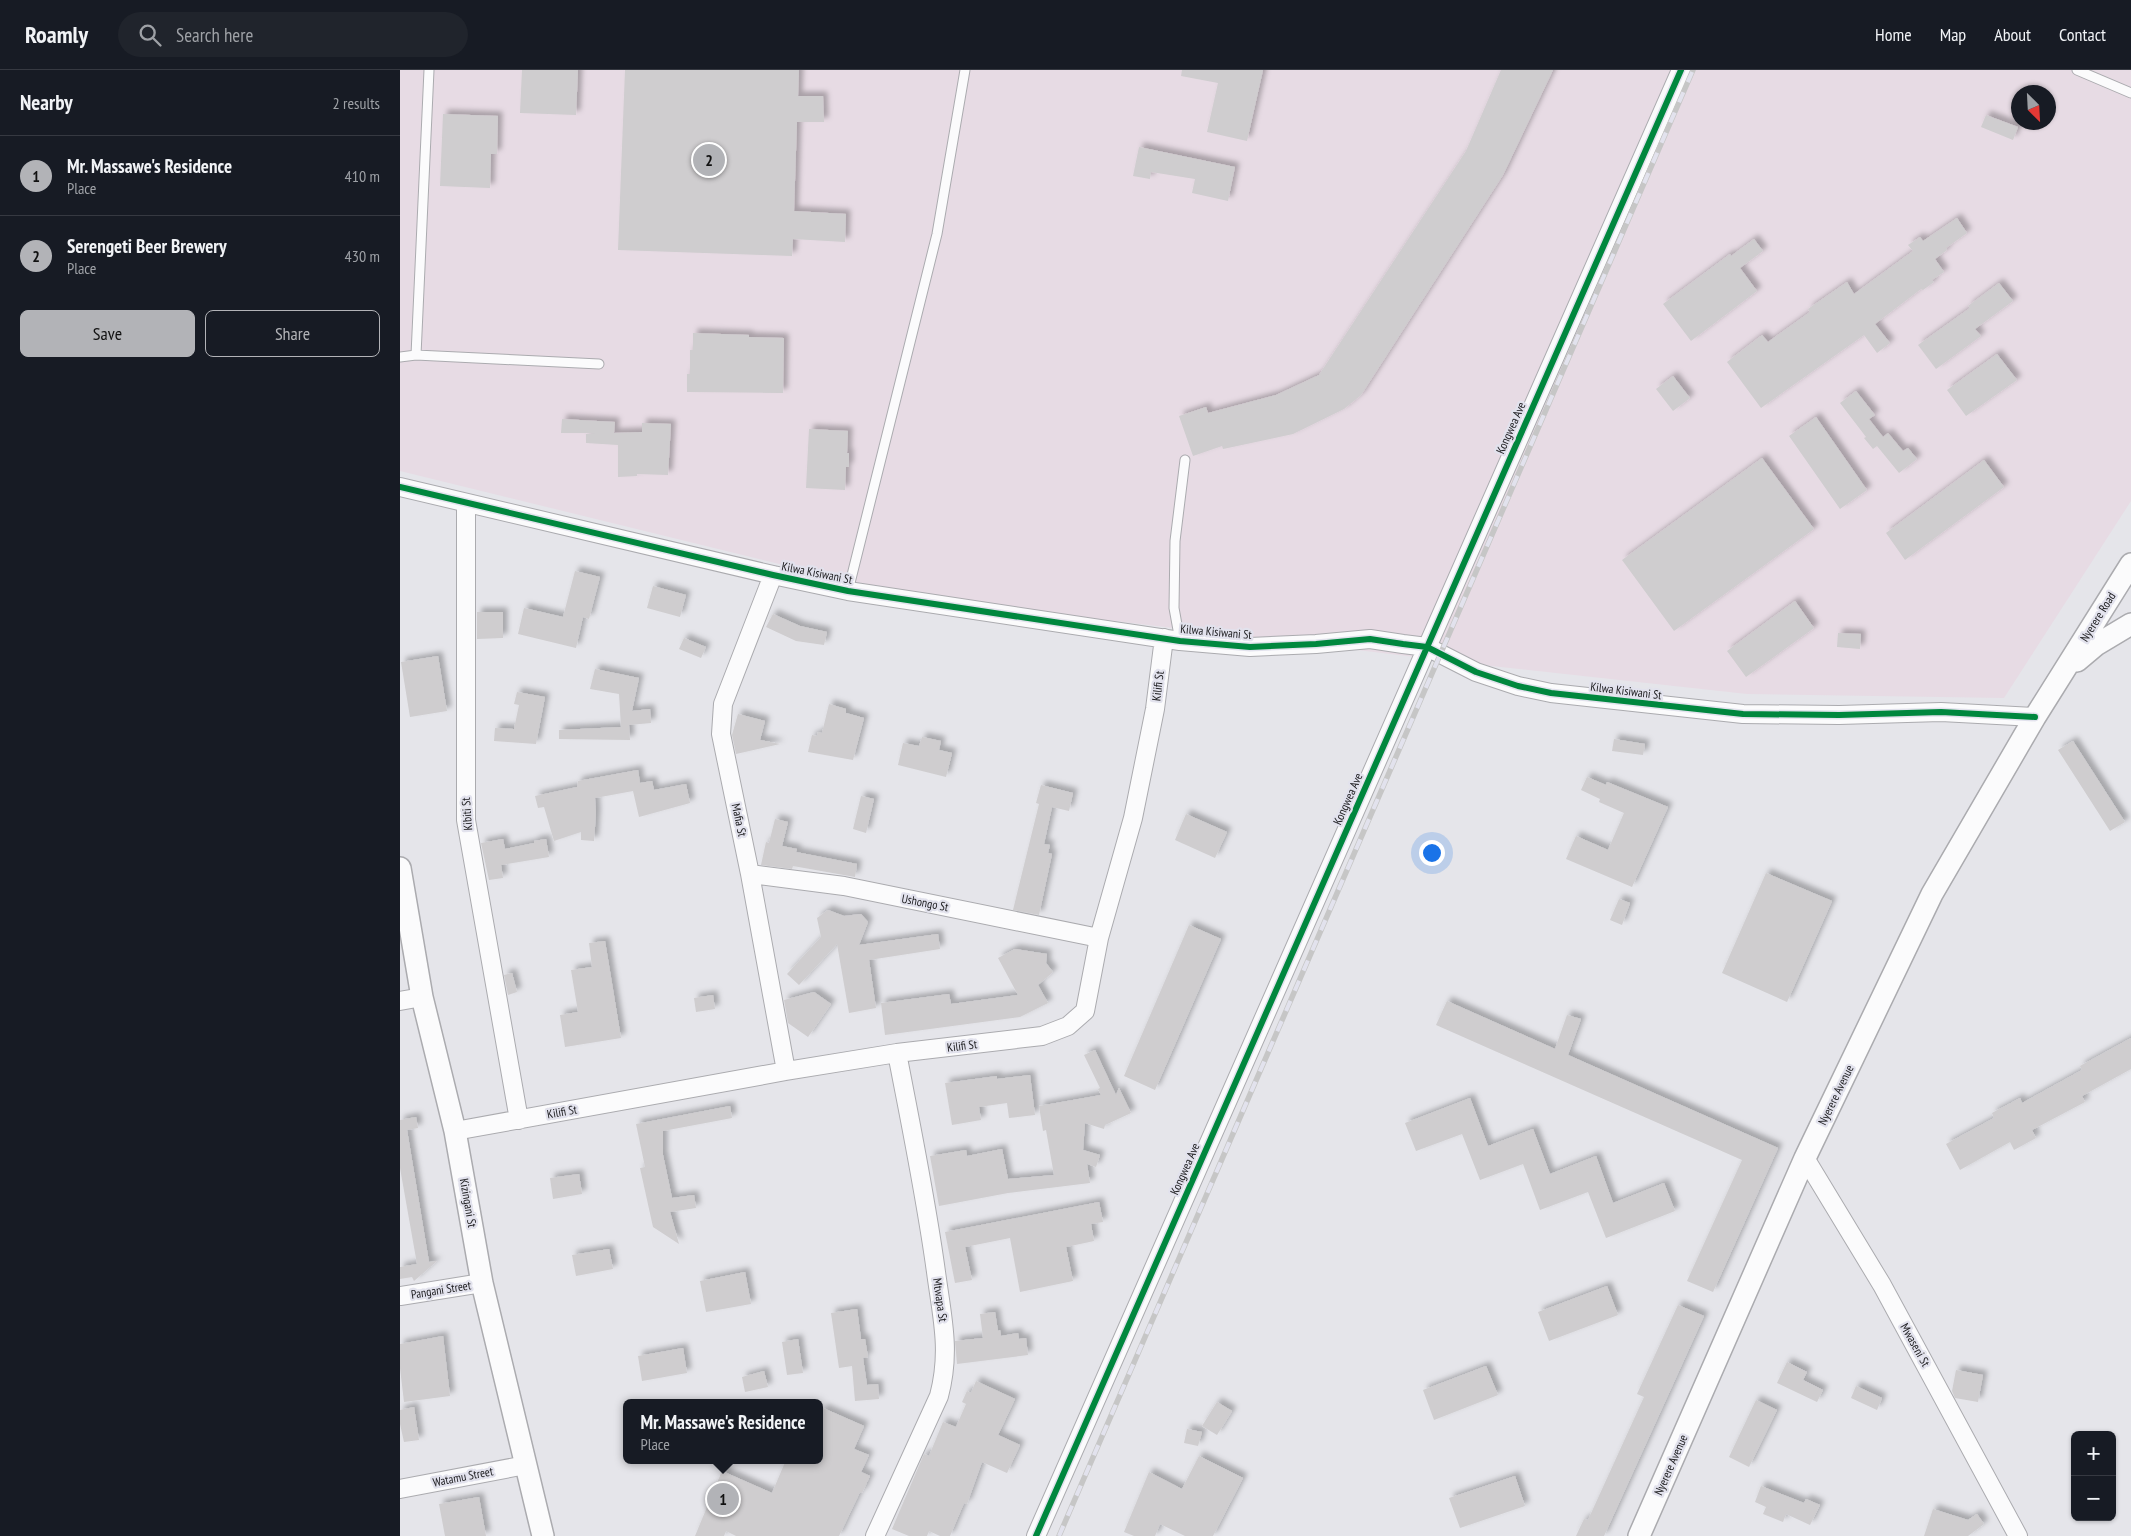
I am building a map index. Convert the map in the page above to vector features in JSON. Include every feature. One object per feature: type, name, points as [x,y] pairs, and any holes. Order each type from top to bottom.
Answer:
[{"type":"street","name":"Kongwea Ave","points":[[1036,1536],[1681,70]]},
{"type":"street","name":"Kilwa Kisiwani St","points":[[400,487],[466,504],[848,591],[1172,639],[1250,647],[1370,639],[1427,647],[1476,672],[1518,686],[1551,693],[1743,714],[1838,715],[1941,712],[2035,717]]},
{"type":"street","name":"Kibiti St","points":[[466,504],[466,820],[519,1120]]},
{"type":"street","name":"Nyerere Road","points":[[2065,671],[2131,564]]},
{"type":"street","name":"Mafia St","points":[[772,575],[723,704],[721,734],[750,874],[786,1071]]},
{"type":"street","points":[[2065,671],[2096,645],[2131,624]]},
{"type":"street","name":"Kilifi St","points":[[455,1131],[786,1071],[897,1053],[1042,1036],[1068,1026],[1086,1010],[1098,938],[1133,818],[1155,709],[1172,639]]},
{"type":"street","name":"Nyerere Avenue","points":[[1639,1536],[1805,1158],[1932,894],[2035,717],[2065,671]]},
{"type":"street","name":"Kizingani St","points":[[400,868],[422,997],[455,1131],[482,1283],[543,1536]]},
{"type":"street","name":"Ushongo St","points":[[750,874],[844,886],[1098,938]]},
{"type":"street","points":[[400,1001],[422,997]]},
{"type":"street","name":"Mtwapa St","points":[[875,1536],[939,1396],[945,1374],[946,1350],[928,1210],[897,1053]]},
{"type":"street","name":"Mwaseni St","points":[[1805,1158],[1882,1284],[2018,1536]]},
{"type":"street","name":"Pangani Street","points":[[400,1296],[482,1283]]},
{"type":"street","name":"Watamu Street","points":[[400,1489],[526,1464]]},
{"type":"lane","points":[[416,355],[429,70]]},
{"type":"lane","points":[[848,591],[937,234],[965,70]]},
{"type":"lane","points":[[2077,70],[2131,93]]},
{"type":"lane","points":[[400,357],[416,355],[599,364]]},
{"type":"lane","points":[[1172,639],[1175,541],[1185,460]]},
{"type":"shaded area","points":[[400,70],[2131,70],[2131,501],[2004,698],[1747,694],[1482,665],[914,597],[400,471]]},
{"type":"building","points":[[522,70],[578,70],[576,115],[520,113]]},
{"type":"building","points":[[625,70],[799,70],[798,96],[823,96],[824,122],[797,122],[794,211],[846,214],[845,242],[793,239],[792,256],[618,250]]},
{"type":"building","points":[[1182,70],[1263,70],[1247,141],[1207,132],[1218,83],[1181,76]]},
{"type":"building","points":[[1501,70],[1553,70],[1503,175],[1361,395],[1344,409],[1293,434],[1223,449],[1222,446],[1193,456],[1179,416],[1206,407],[1208,413],[1276,395],[1319,375],[1466,151]]},
{"type":"building","points":[[443,114],[498,116],[497,154],[491,154],[490,188],[440,186]]},
{"type":"building","points":[[1986,115],[2011,124],[2011,130],[2017,130],[2013,140],[1981,127]]},
{"type":"building","points":[[1139,147],[1235,167],[1228,201],[1192,193],[1195,179],[1151,172],[1150,179],[1133,176]]},
{"type":"building","points":[[1957,218],[1967,233],[1946,248],[1947,250],[1935,259],[1944,272],[1932,280],[1934,282],[1923,290],[1921,289],[1875,324],[1890,343],[1877,353],[1864,335],[1761,408],[1727,362],[1762,335],[1768,342],[1810,312],[1808,309],[1847,282],[1854,294],[1913,251],[1908,245],[1920,237],[1923,241]]},
{"type":"building","points":[[1754,239],[1763,251],[1740,268],[1757,291],[1691,341],[1663,304],[1730,254],[1731,256]]},
{"type":"building","points":[[1999,283],[2013,301],[1975,329],[1981,336],[1936,369],[1918,345],[1970,308],[1968,306]]},
{"type":"building","points":[[693,333],[784,338],[783,393],[687,392],[687,374],[690,374],[690,350],[693,350]]},
{"type":"building","points":[[1997,354],[2017,380],[1966,416],[1947,390]]},
{"type":"building","points":[[1673,376],[1690,398],[1673,411],[1656,389]]},
{"type":"building","points":[[1856,391],[1875,415],[1869,419],[1883,437],[1888,433],[1903,451],[1908,448],[1917,459],[1899,473],[1877,446],[1873,449],[1840,403]]},
{"type":"building","points":[[1816,417],[1867,490],[1840,509],[1789,436]]},
{"type":"building","points":[[562,419],[615,422],[614,433],[642,432],[642,423],[671,424],[668,475],[637,474],[637,476],[618,477],[618,445],[586,443],[586,434],[595,433],[561,433]]},
{"type":"building","points":[[809,429],[848,431],[847,453],[849,453],[849,467],[846,467],[845,490],[806,488]]},
{"type":"building","points":[[1762,458],[1814,529],[1674,631],[1622,560]]},
{"type":"building","points":[[1984,460],[2004,487],[1905,560],[1886,533]]},
{"type":"building","points":[[575,571],[600,577],[589,619],[583,617],[576,648],[518,634],[524,608],[563,617]]},
{"type":"building","points":[[653,586],[686,595],[680,617],[647,608]]},
{"type":"building","points":[[1795,601],[1814,628],[1746,677],[1727,651]]},
{"type":"building","points":[[477,612],[503,612],[503,638],[477,639]]},
{"type":"building","points":[[773,614],[800,626],[827,632],[824,645],[796,641],[766,627]]},
{"type":"building","points":[[1838,633],[1861,634],[1860,649],[1837,647]]},
{"type":"building","points":[[684,638],[706,647],[701,658],[679,649]]},
{"type":"building","points":[[438,656],[447,711],[410,717],[401,662]]},
{"type":"building","points":[[595,669],[639,678],[632,711],[650,709],[651,723],[629,725],[630,740],[559,739],[559,730],[621,727],[619,694],[590,689]]},
{"type":"building","points":[[517,692],[545,697],[536,744],[494,741],[495,728],[514,729],[519,705],[514,704]]},
{"type":"building","points":[[829,704],[846,709],[846,713],[864,718],[853,760],[808,752],[812,735],[817,736],[818,732],[822,733]]},
{"type":"building","points":[[738,714],[765,721],[760,740],[780,744],[736,754],[732,735]]},
{"type":"building","points":[[922,737],[941,741],[939,750],[952,753],[946,777],[898,765],[903,743],[919,746]]},
{"type":"building","points":[[1614,739],[1645,744],[1643,755],[1612,751]]},
{"type":"building","points":[[2073,741],[2125,822],[2110,831],[2058,750]]},
{"type":"building","points":[[638,770],[640,783],[652,781],[654,790],[686,784],[690,803],[639,817],[633,791],[595,798],[594,841],[581,840],[581,832],[554,841],[544,807],[538,808],[535,796],[577,787],[578,781]]},
{"type":"building","points":[[1587,777],[1606,785],[1607,782],[1668,807],[1632,887],[1566,859],[1576,836],[1608,850],[1624,813],[1599,802],[1600,799],[1581,790]]},
{"type":"building","points":[[1041,785],[1073,793],[1069,811],[1052,807],[1044,844],[1050,845],[1048,853],[1052,854],[1039,915],[1013,910],[1039,804],[1036,803]]},
{"type":"building","points":[[861,796],[874,799],[866,833],[853,829]]},
{"type":"building","points":[[1186,814],[1227,832],[1215,858],[1175,840]]},
{"type":"building","points":[[775,819],[788,822],[782,846],[797,849],[796,852],[857,864],[855,877],[793,866],[792,869],[761,865],[766,842],[769,843]]},
{"type":"building","points":[[503,839],[505,849],[546,839],[549,857],[501,865],[503,878],[489,880],[481,843]]},
{"type":"building","points":[[1766,873],[1832,901],[1787,1002],[1722,973]]},
{"type":"building","points":[[1619,899],[1630,903],[1622,925],[1610,920]]},
{"type":"building","points":[[828,910],[844,916],[861,914],[868,922],[859,945],[938,934],[940,949],[869,960],[876,1008],[849,1013],[837,944],[799,985],[787,974],[821,937],[817,918]]},
{"type":"building","points":[[1189,925],[1221,939],[1155,1090],[1124,1076]]},
{"type":"building","points":[[605,941],[621,1038],[565,1047],[560,1015],[578,1012],[571,970],[592,967],[589,943]]},
{"type":"building","points":[[1015,949],[1047,954],[1046,963],[1053,972],[1038,985],[1048,1003],[1020,1017],[885,1035],[881,1003],[949,994],[951,1004],[1018,995],[998,958]]},
{"type":"building","points":[[512,973],[517,992],[508,995],[504,975]]},
{"type":"building","points":[[814,992],[831,1004],[808,1037],[788,1023],[784,1000]]},
{"type":"building","points":[[713,995],[715,1009],[696,1012],[694,998]]},
{"type":"building","points":[[1447,1001],[1555,1049],[1567,1015],[1581,1019],[1568,1055],[1778,1148],[1713,1292],[1687,1281],[1742,1160],[1436,1025]]},
{"type":"building","points":[[2131,1038],[2131,1069],[2082,1096],[2085,1102],[2032,1130],[2036,1138],[2014,1150],[2010,1142],[1960,1170],[1946,1144],[1994,1118],[1992,1113],[2020,1098],[2022,1103],[2082,1070],[2080,1066]]},
{"type":"building","points":[[1095,1050],[1116,1095],[1119,1088],[1131,1113],[1105,1125],[1104,1129],[1085,1123],[1083,1150],[1100,1155],[1096,1167],[1087,1164],[1090,1183],[1008,1193],[939,1206],[930,1156],[966,1150],[967,1156],[1002,1149],[1008,1179],[1054,1175],[1046,1130],[1043,1131],[1039,1106],[1101,1095],[1098,1089],[1100,1088],[1084,1055]]},
{"type":"building","points":[[1030,1075],[1035,1115],[1009,1118],[1007,1103],[979,1107],[981,1120],[952,1125],[945,1083],[997,1076],[997,1079]]},
{"type":"building","points":[[1470,1098],[1488,1146],[1533,1129],[1550,1174],[1596,1156],[1613,1203],[1664,1183],[1675,1211],[1606,1238],[1588,1192],[1540,1210],[1523,1164],[1480,1180],[1462,1134],[1416,1151],[1405,1123]]},
{"type":"building","points":[[730,1106],[732,1118],[663,1131],[663,1155],[672,1198],[694,1195],[696,1208],[670,1212],[679,1244],[653,1227],[640,1168],[645,1167],[636,1124]]},
{"type":"building","points":[[416,1117],[418,1128],[407,1130],[429,1262],[437,1261],[414,1281],[412,1277],[400,1279],[400,1267],[417,1264],[400,1168],[400,1120]]},
{"type":"building","points":[[579,1174],[582,1194],[553,1199],[550,1178]]},
{"type":"building","points":[[1099,1202],[1103,1222],[1091,1224],[1094,1241],[1066,1247],[1073,1281],[1020,1292],[1010,1238],[965,1247],[972,1280],[955,1283],[945,1232]]},
{"type":"building","points":[[609,1249],[613,1269],[576,1276],[572,1255]]},
{"type":"building","points":[[745,1272],[751,1304],[706,1312],[700,1281]]},
{"type":"building","points":[[1607,1286],[1618,1315],[1549,1341],[1538,1312]]},
{"type":"building","points":[[1678,1305],[1704,1316],[1604,1536],[1576,1536],[1584,1519],[1588,1520],[1644,1397],[1637,1394]]},
{"type":"building","points":[[857,1309],[861,1339],[865,1339],[868,1357],[863,1358],[867,1385],[878,1384],[879,1399],[855,1401],[852,1366],[839,1368],[831,1313]]},
{"type":"building","points":[[995,1312],[998,1331],[1000,1330],[1001,1336],[1018,1333],[1019,1339],[1026,1338],[1028,1355],[957,1364],[955,1341],[983,1338],[980,1314]]},
{"type":"building","points":[[443,1336],[450,1396],[404,1402],[400,1368],[400,1344]]},
{"type":"building","points":[[798,1339],[803,1373],[787,1375],[782,1342]]},
{"type":"building","points":[[683,1348],[687,1373],[642,1381],[638,1356]]},
{"type":"building","points":[[1787,1362],[1807,1372],[1803,1380],[1823,1390],[1817,1402],[1777,1383]]},
{"type":"building","points":[[1486,1366],[1498,1395],[1434,1420],[1423,1390]]},
{"type":"building","points":[[1956,1370],[1983,1375],[1978,1402],[1955,1398],[1952,1391]]},
{"type":"building","points":[[764,1371],[768,1387],[745,1392],[742,1377]]},
{"type":"building","points":[[976,1381],[1015,1399],[998,1435],[1020,1445],[1007,1473],[982,1462],[967,1504],[964,1503],[950,1536],[940,1536],[929,1531],[927,1536],[909,1536],[892,1529],[924,1454],[929,1456],[943,1422],[956,1427],[966,1404],[962,1402],[967,1391],[971,1393]]},
{"type":"building","points":[[1856,1386],[1882,1398],[1877,1410],[1851,1398]]},
{"type":"building","points":[[1756,1400],[1777,1410],[1749,1467],[1729,1457]]},
{"type":"building","points":[[1217,1402],[1232,1411],[1217,1435],[1202,1426]]},
{"type":"building","points":[[414,1407],[419,1440],[404,1442],[400,1424],[400,1410]]},
{"type":"building","points":[[823,1408],[864,1426],[854,1449],[869,1455],[861,1472],[870,1476],[862,1493],[860,1492],[839,1536],[736,1536],[726,1531],[724,1536],[695,1536],[722,1471],[772,1493],[784,1464],[823,1464]]},
{"type":"building","points":[[1187,1429],[1202,1432],[1198,1446],[1184,1443]]},
{"type":"building","points":[[1199,1456],[1243,1478],[1213,1536],[1185,1536],[1160,1524],[1155,1536],[1134,1536],[1124,1532],[1149,1472],[1182,1489]]},
{"type":"building","points":[[1515,1476],[1525,1506],[1460,1528],[1449,1498]]},
{"type":"building","points":[[1761,1486],[1804,1503],[1806,1499],[1820,1505],[1810,1525],[1786,1514],[1783,1522],[1763,1514],[1766,1507],[1755,1502]]},
{"type":"building","points":[[479,1497],[486,1536],[445,1536],[439,1504]]},
{"type":"building","points":[[1933,1509],[1968,1520],[1977,1514],[1984,1524],[1968,1536],[1924,1536]]},
{"type":"railway","points":[[1059,1536],[1693,70]]},
{"type":"cycle path","points":[[1036,1536],[1681,70]]},
{"type":"cycle path","points":[[400,487],[848,591],[1180,641],[1250,647],[1370,639],[1427,647],[1476,672],[1518,686],[1551,693],[1743,714],[1839,715],[1941,712],[2035,717]]},
{"type":"place","name":"Serengeti Beer Brewery","points":[[709,160]]},
{"type":"place","name":"Mr. Massawe's Residence","points":[[723,1499]]}]
